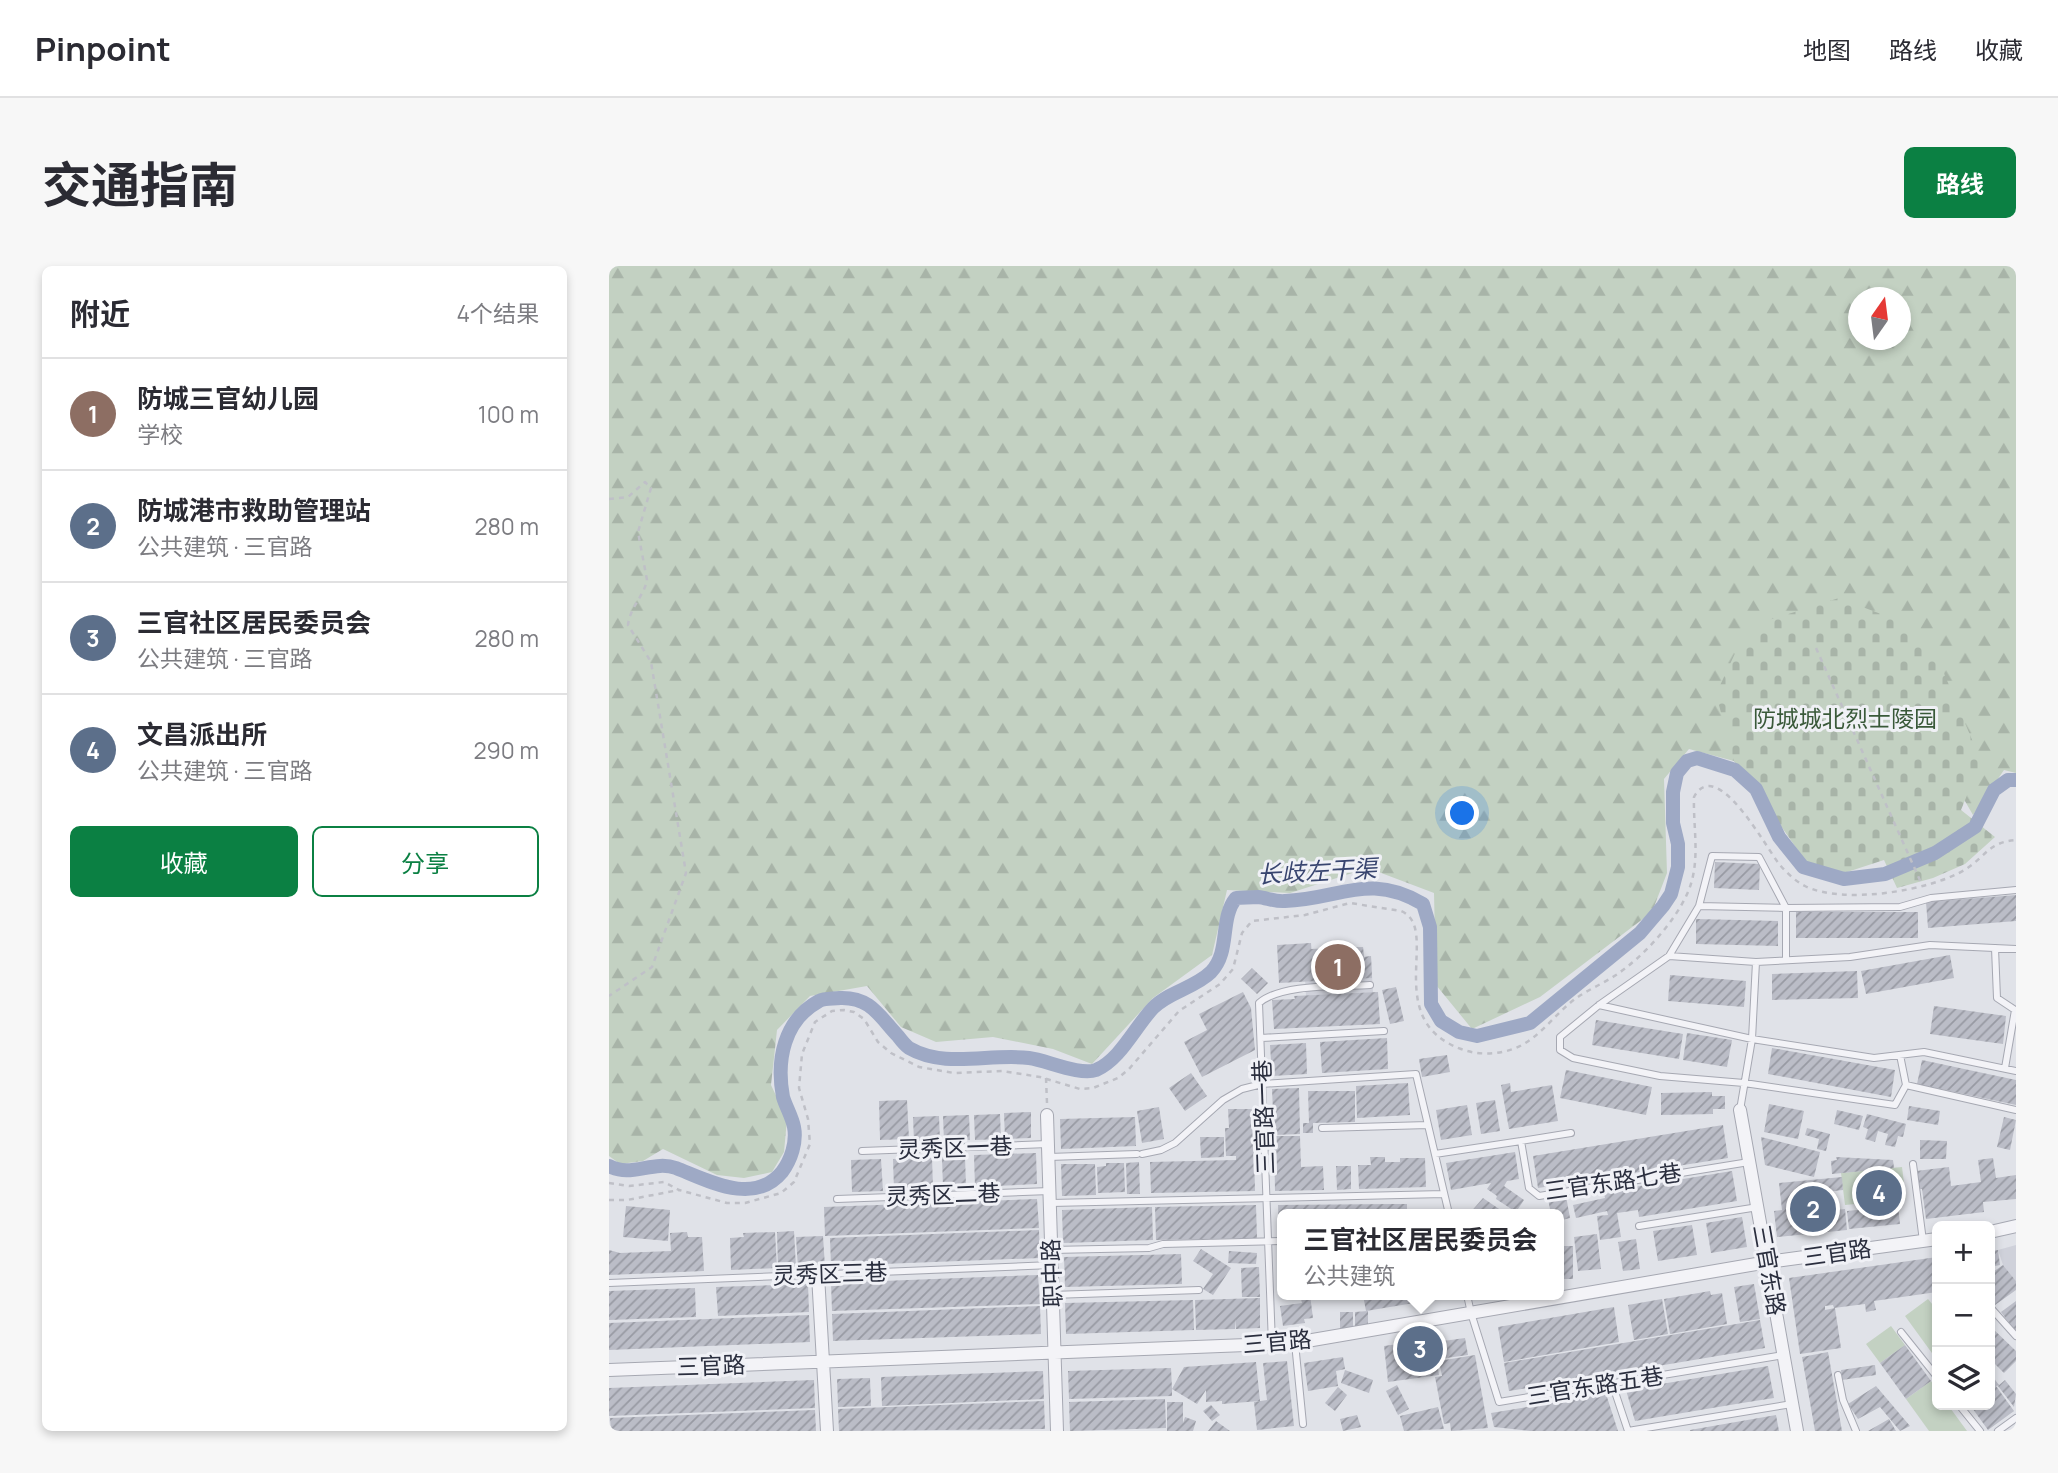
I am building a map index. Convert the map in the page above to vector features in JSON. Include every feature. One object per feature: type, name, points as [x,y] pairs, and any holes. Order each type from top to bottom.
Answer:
[{"type":"street","name":"三官东路","points":[[1739,1110],[1797,1431]]},
{"type":"street","name":"职中路","points":[[1047,1115],[1057,1431]]},
{"type":"street","points":[[1995,1231],[2016,1226]]},
{"type":"street","name":"三官路","points":[[1564,1297],[1768,1262],[1932,1240]]},
{"type":"street","points":[[818,1275],[827,1431]]},
{"type":"street","name":"三官路","points":[[609,1370],[1295,1343],[1547,1300]]},
{"type":"lane","points":[[1786,960],[1786,908],[1759,858],[1712,856],[1699,906],[1669,956],[1599,1005],[1560,1037],[1560,1050],[1573,1058],[1660,1076],[1744,1083],[1895,1105],[1906,1085],[1900,1055]]},
{"type":"lane","points":[[1699,906],[1900,907],[1931,898],[2016,890]]},
{"type":"lane","points":[[1669,956],[1756,962],[1850,957],[1930,944],[2016,948]]},
{"type":"lane","points":[[1995,948],[1997,998],[2016,1010],[2005,1068]]},
{"type":"lane","points":[[1739,1110],[1752,1039],[1756,962]]},
{"type":"lane","name":"三官路一巷","points":[[1272,1344],[1259,1003],[1267,997],[1306,988],[1370,985]]},
{"type":"lane","points":[[1599,1005],[1752,1039],[1874,1058],[1924,1052],[2016,1071]]},
{"type":"lane","points":[[1261,1038],[1384,1031]]},
{"type":"lane","name":"灵秀区一巷","points":[[862,1151],[1140,1154],[1161,1150],[1175,1143],[1223,1100],[1242,1089],[1262,1084],[1416,1074],[1428,1125]]},
{"type":"lane","points":[[1906,1085],[2016,1110]]},
{"type":"lane","points":[[1322,1128],[1428,1125],[1448,1209]]},
{"type":"lane","points":[[1434,1154],[1571,1133]]},
{"type":"lane","name":"三官东路七巷","points":[[1521,1141],[1528,1188],[1539,1196],[1749,1162]]},
{"type":"lane","points":[[1913,1164],[1923,1241]]},
{"type":"lane","name":"灵秀区二巷","points":[[837,1199],[1050,1197],[1146,1201],[1444,1194]]},
{"type":"lane","points":[[1639,1226],[1758,1207]]},
{"type":"lane","points":[[1051,1251],[1277,1241]]},
{"type":"lane","name":"灵秀区三巷","points":[[609,1283],[1052,1265]]},
{"type":"lane","points":[[1052,1294],[1199,1290]]},
{"type":"lane","points":[[1468,1300],[1471,1313]]},
{"type":"lane","name":"三官东路五巷","points":[[1471,1313],[1499,1402],[1784,1355]]},
{"type":"lane","points":[[1995,1313],[2016,1336]]},
{"type":"lane","points":[[1901,1332],[1932,1371]]},
{"type":"lane","points":[[1295,1343],[1303,1424]]},
{"type":"lane","points":[[1837,1376],[1843,1400],[1857,1431]]},
{"type":"lane","points":[[1612,1383],[1628,1431],[1792,1404]]},
{"type":"lane","points":[[1963,1410],[1980,1431]]},
{"type":"lane","points":[[1998,1431],[2016,1418]]},
{"type":"path","points":[[609,499],[628,498],[645,482],[651,488],[638,532],[646,586],[634,604],[628,625],[651,662],[686,873],[652,967],[609,996]]},
{"type":"path","points":[[1817,648],[1923,887]]},
{"type":"path","points":[[1046,1079],[1047,1115]]},
{"type":"path","points":[[609,1200],[627,1200],[679,1190]]},
{"type":"shaded area","points":[[1311,943],[1312,949],[1363,947],[1364,957],[1371,956],[1373,993],[1306,996],[1303,944]]},
{"type":"shaded area","points":[[2016,1245],[2016,1281],[2003,1265],[1998,1250]]},
{"type":"green space","points":[[609,266],[2016,266],[2016,773],[2004,770],[1973,815],[1950,775],[1824,871],[1807,863],[1772,813],[1760,787],[1734,761],[1689,749],[1664,779],[1667,873],[1652,912],[1540,997],[1472,1029],[1436,985],[1434,893],[1368,868],[1290,893],[1227,890],[1212,955],[1153,998],[1092,1064],[1053,1049],[993,1037],[936,1042],[901,1027],[867,986],[810,996],[777,1030],[771,1085],[787,1119],[784,1152],[772,1172],[744,1178],[717,1175],[663,1149],[643,1161],[620,1164],[609,1156]]},
{"type":"green space","name":"防城城北烈士陵园","points":[[1839,598],[1894,619],[1935,652],[1981,761],[1961,810],[1995,837],[1965,864],[1933,878],[1897,888],[1884,860],[1841,874],[1824,871],[1807,863],[1772,813],[1760,787],[1734,761],[1716,694],[1738,647],[1769,620]]},
{"type":"green space","points":[[1902,1167],[1906,1199],[1845,1205],[1841,1173]]},
{"type":"green space","points":[[1928,1299],[1932,1304],[1932,1353],[1905,1316]]},
{"type":"green space","points":[[1891,1326],[1905,1345],[1880,1363],[1866,1344]]},
{"type":"green space","points":[[1931,1381],[1932,1410],[1952,1410],[1967,1431],[1929,1431],[1906,1399]]},
{"type":"building","points":[[1715,862],[1760,864],[1759,890],[1714,888]]},
{"type":"building","points":[[2016,895],[2016,921],[1928,928],[1926,902]]},
{"type":"building","points":[[1796,912],[1918,912],[1918,938],[1796,938]]},
{"type":"building","points":[[1696,919],[1778,921],[1778,946],[1696,944]]},
{"type":"building","points":[[1311,943],[1311,949],[1363,947],[1364,957],[1371,956],[1372,978],[1279,983],[1277,945]]},
{"type":"building","points":[[1950,955],[1954,978],[1866,994],[1861,971]]},
{"type":"building","points":[[1252,968],[1268,983],[1257,994],[1241,979]]},
{"type":"building","points":[[1857,971],[1858,998],[1772,1000],[1772,974]]},
{"type":"building","points":[[1670,975],[1746,981],[1744,1007],[1668,1001]]},
{"type":"building","points":[[1396,987],[1404,1021],[1390,1024],[1382,990]]},
{"type":"building","points":[[1243,992],[1251,1008],[1255,1050],[1202,1077],[1184,1042],[1207,1030],[1199,1014]]},
{"type":"building","points":[[1378,992],[1380,1024],[1274,1029],[1272,1000],[1295,999],[1294,996]]},
{"type":"building","points":[[1934,1006],[2006,1016],[2003,1044],[1930,1034]]},
{"type":"building","points":[[1596,1020],[1683,1034],[1679,1059],[1592,1045]]},
{"type":"building","points":[[1687,1033],[1732,1040],[1727,1067],[1683,1060]]},
{"type":"building","points":[[1387,1038],[1388,1069],[1322,1073],[1320,1042]]},
{"type":"building","points":[[1306,1043],[1307,1074],[1272,1076],[1270,1045]]},
{"type":"building","points":[[1772,1048],[1895,1070],[1891,1097],[1768,1074]]},
{"type":"building","points":[[1447,1055],[1450,1072],[1422,1077],[1419,1059]]},
{"type":"building","points":[[1922,1060],[2016,1080],[2016,1105],[1917,1084]]},
{"type":"building","points":[[1566,1070],[1652,1087],[1646,1115],[1560,1098]]},
{"type":"building","points":[[1191,1073],[1207,1096],[1185,1111],[1169,1088]]},
{"type":"building","points":[[1408,1083],[1410,1115],[1357,1118],[1356,1086]]},
{"type":"building","points":[[1510,1083],[1511,1092],[1552,1085],[1558,1121],[1509,1129],[1501,1085]]},
{"type":"building","points":[[1299,1088],[1300,1134],[1274,1135],[1272,1089]]},
{"type":"building","points":[[1308,1091],[1355,1091],[1355,1122],[1313,1123],[1313,1133],[1303,1133],[1303,1123],[1309,1123]]},
{"type":"building","points":[[1712,1092],[1712,1096],[1725,1096],[1725,1109],[1713,1109],[1713,1114],[1661,1115],[1661,1093]]},
{"type":"building","points":[[907,1100],[909,1139],[880,1140],[879,1101]]},
{"type":"building","points":[[1495,1100],[1500,1131],[1481,1134],[1476,1103]]},
{"type":"building","points":[[1769,1104],[1804,1111],[1798,1139],[1764,1132]]},
{"type":"building","points":[[1467,1105],[1472,1135],[1441,1140],[1436,1110]]},
{"type":"building","points":[[1909,1106],[1940,1111],[1938,1125],[1907,1120]]},
{"type":"building","points":[[1159,1107],[1164,1139],[1142,1143],[1137,1111]]},
{"type":"building","points":[[1228,1109],[1253,1109],[1255,1191],[1151,1193],[1150,1162],[1236,1160],[1236,1156],[1226,1156],[1225,1128],[1229,1128]]},
{"type":"building","points":[[1837,1110],[1863,1116],[1859,1130],[1834,1124]]},
{"type":"building","points":[[1031,1112],[1031,1138],[1005,1139],[1004,1113]]},
{"type":"building","points":[[1000,1114],[1001,1139],[975,1140],[974,1115]]},
{"type":"building","points":[[1867,1114],[1906,1124],[1903,1137],[1898,1136],[1895,1147],[1885,1145],[1888,1134],[1878,1131],[1875,1142],[1865,1139],[1868,1129],[1863,1127]]},
{"type":"building","points":[[969,1115],[970,1140],[944,1141],[943,1116]]},
{"type":"building","points":[[939,1116],[940,1141],[914,1142],[913,1117]]},
{"type":"building","points":[[1135,1117],[1136,1146],[1061,1149],[1060,1119]]},
{"type":"building","points":[[2004,1117],[2016,1120],[2010,1150],[1997,1147]]},
{"type":"building","points":[[1723,1125],[1728,1158],[1538,1188],[1533,1156]]},
{"type":"building","points":[[1807,1128],[1830,1134],[1826,1151],[1817,1149],[1819,1139],[1805,1135]]},
{"type":"building","points":[[1274,1136],[1300,1136],[1301,1167],[1323,1166],[1324,1190],[1275,1191]]},
{"type":"building","points":[[1200,1137],[1224,1137],[1224,1157],[1201,1158]]},
{"type":"building","points":[[1761,1137],[1820,1152],[1814,1177],[1765,1165]]},
{"type":"building","points":[[1920,1140],[1947,1141],[1946,1159],[1920,1159]]},
{"type":"building","points":[[1515,1152],[1519,1179],[1507,1181],[1504,1186],[1524,1200],[1518,1209],[1511,1209],[1487,1189],[1491,1183],[1451,1190],[1446,1163]]},
{"type":"building","points":[[1036,1153],[1037,1184],[975,1187],[974,1155]]},
{"type":"building","points":[[965,1156],[966,1187],[943,1188],[942,1157]]},
{"type":"building","points":[[932,1157],[933,1188],[894,1190],[893,1159]]},
{"type":"building","points":[[1370,1157],[1385,1157],[1385,1162],[1400,1162],[1400,1158],[1425,1158],[1426,1187],[1359,1189],[1358,1165],[1371,1165]]},
{"type":"building","points":[[1836,1157],[1893,1160],[1894,1168],[1832,1174],[1831,1161],[1837,1160]]},
{"type":"building","points":[[1993,1158],[1996,1178],[2016,1175],[2016,1199],[1983,1202],[1984,1212],[1926,1219],[1922,1189],[1919,1189],[1916,1171],[1949,1167],[1951,1186],[1981,1182],[1978,1160]]},
{"type":"building","points":[[881,1159],[883,1191],[852,1192],[851,1160]]},
{"type":"building","points":[[1139,1162],[1140,1194],[1127,1194],[1126,1163]]},
{"type":"building","points":[[1106,1163],[1124,1163],[1125,1192],[1098,1193],[1097,1167],[1106,1166]]},
{"type":"building","points":[[1061,1164],[1095,1164],[1096,1195],[1062,1196]]},
{"type":"building","points":[[1336,1166],[1351,1166],[1351,1189],[1337,1190]]},
{"type":"building","points":[[1732,1171],[1737,1201],[1639,1217],[1638,1210],[1617,1213],[1621,1237],[1600,1240],[1597,1216],[1608,1215],[1607,1211],[1576,1218],[1573,1205],[1605,1198],[1604,1194]]},
{"type":"building","points":[[1842,1177],[1843,1190],[1798,1195],[1800,1214],[1845,1209],[1847,1230],[1777,1237],[1774,1211],[1782,1210],[1779,1183]]},
{"type":"building","points":[[1566,1196],[1570,1218],[1564,1220],[1564,1209],[1550,1209],[1548,1199]]},
{"type":"building","points":[[1483,1198],[1499,1209],[1473,1209]]},
{"type":"building","points":[[1037,1199],[1039,1228],[825,1236],[824,1207]]},
{"type":"building","points":[[1407,1204],[1407,1209],[1278,1209],[1278,1205]]},
{"type":"building","points":[[1256,1205],[1257,1238],[1156,1240],[1155,1207]]},
{"type":"building","points":[[626,1206],[670,1210],[668,1241],[623,1237]]},
{"type":"building","points":[[1898,1206],[1900,1224],[1849,1229],[1847,1211]]},
{"type":"building","points":[[1152,1207],[1153,1240],[1063,1243],[1062,1210]]},
{"type":"building","points":[[1742,1217],[1747,1247],[1711,1253],[1706,1223]]},
{"type":"building","points":[[1692,1225],[1697,1255],[1658,1261],[1653,1231]]},
{"type":"building","points":[[1039,1230],[1040,1258],[831,1266],[830,1238]]},
{"type":"building","points":[[794,1231],[796,1268],[778,1268],[777,1232]]},
{"type":"building","points":[[687,1232],[688,1237],[702,1237],[704,1271],[609,1275],[609,1250],[620,1253],[671,1251],[670,1233]]},
{"type":"building","points":[[775,1232],[777,1268],[731,1270],[730,1238],[744,1237],[743,1233]]},
{"type":"building","points":[[1597,1234],[1601,1269],[1578,1271],[1574,1237]]},
{"type":"building","points":[[823,1236],[825,1267],[798,1268],[796,1237]]},
{"type":"building","points":[[1636,1239],[1640,1269],[1623,1271],[1618,1242]]},
{"type":"building","points":[[1564,1246],[1573,1246],[1573,1279],[1564,1279]]},
{"type":"building","points":[[1201,1249],[1231,1268],[1213,1295],[1203,1289],[1213,1274],[1193,1261]]},
{"type":"building","points":[[1995,1250],[1998,1250],[2000,1265],[1995,1266]]},
{"type":"building","points":[[1229,1251],[1257,1253],[1256,1264],[1228,1263]]},
{"type":"building","points":[[1181,1254],[1182,1284],[1065,1287],[1064,1257]]},
{"type":"building","points":[[1932,1258],[1932,1293],[1874,1301],[1876,1310],[1866,1312],[1865,1304],[1834,1308],[1833,1305],[1825,1306],[1825,1310],[1835,1308],[1841,1348],[1800,1354],[1789,1278]]},
{"type":"building","points":[[2003,1265],[2016,1281],[2016,1290],[1995,1305],[1995,1284],[1995,1271]]},
{"type":"building","points":[[1259,1267],[1260,1297],[1242,1297],[1241,1268]]},
{"type":"building","points":[[1038,1275],[1040,1304],[832,1311],[831,1283]]},
{"type":"building","points":[[808,1284],[809,1312],[718,1316],[716,1287]]},
{"type":"building","points":[[1754,1284],[1760,1319],[1740,1322],[1734,1287]]},
{"type":"building","points":[[695,1288],[696,1317],[609,1320],[609,1291]]},
{"type":"building","points":[[1710,1291],[1711,1295],[1722,1293],[1727,1324],[1670,1334],[1664,1299]]},
{"type":"building","points":[[1260,1298],[1260,1328],[1236,1329],[1236,1319],[1235,1329],[1196,1330],[1195,1300]]},
{"type":"building","points":[[1662,1299],[1668,1334],[1634,1340],[1628,1305]]},
{"type":"building","points":[[1193,1300],[1194,1330],[1066,1334],[1065,1303]]},
{"type":"building","points":[[1301,1300],[1311,1300],[1313,1318],[1304,1319],[1305,1323],[1283,1326],[1280,1306],[1302,1303]]},
{"type":"building","points":[[1364,1300],[1432,1300],[1366,1311]]},
{"type":"building","points":[[2016,1301],[2016,1332],[2001,1312]]},
{"type":"building","points":[[1040,1306],[1041,1334],[833,1341],[832,1314]]},
{"type":"building","points":[[1614,1307],[1619,1342],[1504,1362],[1498,1327]]},
{"type":"building","points":[[1368,1311],[1368,1329],[1355,1329],[1355,1312]]},
{"type":"building","points":[[1340,1312],[1353,1312],[1353,1329],[1340,1330]]},
{"type":"building","points":[[809,1315],[810,1342],[609,1350],[609,1323]]},
{"type":"building","points":[[1760,1320],[1765,1348],[1509,1391],[1504,1363]]},
{"type":"building","points":[[1995,1331],[2016,1351],[2016,1361],[2004,1373],[1995,1364]]},
{"type":"building","points":[[1465,1338],[1468,1355],[1439,1359],[1436,1342]]},
{"type":"building","points":[[1434,1339],[1439,1375],[1388,1382],[1384,1346]]},
{"type":"building","points":[[1905,1345],[1931,1381],[1906,1399],[1880,1363]]},
{"type":"building","points":[[1828,1352],[1842,1431],[1815,1431],[1802,1357]]},
{"type":"building","points":[[1475,1355],[1488,1428],[1451,1431],[1450,1423],[1444,1424],[1435,1377],[1442,1376],[1439,1361]]},
{"type":"building","points":[[1343,1357],[1345,1369],[1336,1371],[1338,1386],[1308,1391],[1304,1363]]},
{"type":"building","points":[[1287,1361],[1294,1426],[1257,1430],[1254,1402],[1267,1400],[1263,1363]]},
{"type":"building","points":[[1256,1362],[1260,1401],[1222,1404],[1222,1401],[1206,1402],[1206,1390],[1197,1404],[1172,1389],[1184,1367]]},
{"type":"building","points":[[1875,1365],[1876,1375],[1842,1380],[1841,1370]]},
{"type":"building","points":[[1768,1366],[1774,1398],[1635,1421],[1626,1390]]},
{"type":"building","points":[[1171,1368],[1172,1396],[1069,1399],[1068,1371]]},
{"type":"building","points":[[1345,1370],[1373,1380],[1369,1393],[1341,1383]]},
{"type":"building","points":[[1043,1371],[1044,1399],[882,1406],[881,1377]]},
{"type":"building","points":[[870,1378],[871,1406],[838,1407],[837,1379]]},
{"type":"building","points":[[814,1380],[815,1408],[609,1416],[609,1388]]},
{"type":"building","points":[[1995,1380],[1999,1385],[1996,1386],[2014,1411],[1988,1430],[1974,1410],[1995,1410]]},
{"type":"building","points":[[2005,1380],[2016,1394],[2014,1407],[1998,1386]]},
{"type":"building","points":[[1397,1385],[1409,1409],[1398,1415],[1386,1391]]},
{"type":"building","points":[[1876,1386],[1910,1426],[1900,1431],[1880,1407],[1858,1419],[1848,1404]]},
{"type":"building","points":[[1338,1387],[1347,1395],[1335,1411],[1325,1403]]},
{"type":"building","points":[[1606,1394],[1618,1431],[1530,1431],[1494,1427],[1491,1413]]},
{"type":"building","points":[[1165,1399],[1166,1428],[1070,1431],[1069,1402]]},
{"type":"building","points":[[1044,1401],[1045,1429],[839,1431],[838,1409]]},
{"type":"building","points":[[1167,1402],[1183,1402],[1183,1423],[1185,1417],[1196,1421],[1193,1431],[1167,1431]]},
{"type":"building","points":[[1211,1405],[1220,1415],[1212,1421],[1203,1411]]},
{"type":"building","points":[[1438,1407],[1444,1429],[1404,1431],[1400,1416]]},
{"type":"building","points":[[815,1410],[816,1431],[611,1431],[610,1418]]},
{"type":"building","points":[[1357,1415],[1361,1427],[1343,1431],[1340,1419]]},
{"type":"building","points":[[1776,1415],[1779,1431],[1690,1431],[1690,1430]]},
{"type":"building","points":[[1889,1419],[1896,1431],[1868,1431]]},
{"type":"building","points":[[1216,1421],[1230,1431],[1208,1431]]},
{"type":"waterway","name":"长歧左干渠","points":[[609,1166],[626,1170],[667,1166],[731,1188],[758,1188],[771,1182],[785,1167],[795,1139],[781,1083],[785,1042],[790,1030],[807,1009],[824,999],[851,999],[867,1004],[908,1047],[937,1058],[1029,1058],[1081,1071],[1096,1070],[1113,1059],[1153,1008],[1211,972],[1221,955],[1228,915],[1236,898],[1258,897],[1285,901],[1370,888],[1404,895],[1423,904],[1430,927],[1431,1004],[1441,1021],[1459,1032],[1477,1036],[1530,1023],[1640,933],[1671,894],[1678,867],[1673,792],[1677,773],[1687,761],[1697,758],[1735,770],[1756,789],[1779,837],[1803,867],[1844,879],[1885,874],[1935,853],[1975,827],[1994,790],[2008,780],[2016,780]]},
{"type":"place","name":"防城三官幼儿园","points":[[1338,967]]},
{"type":"place","name":"文昌派出所","points":[[1879,1193]]},
{"type":"place","name":"防城港市救助管理站","points":[[1813,1209]]},
{"type":"place","name":"三官社区居民委员会","points":[[1420,1349]]}]
